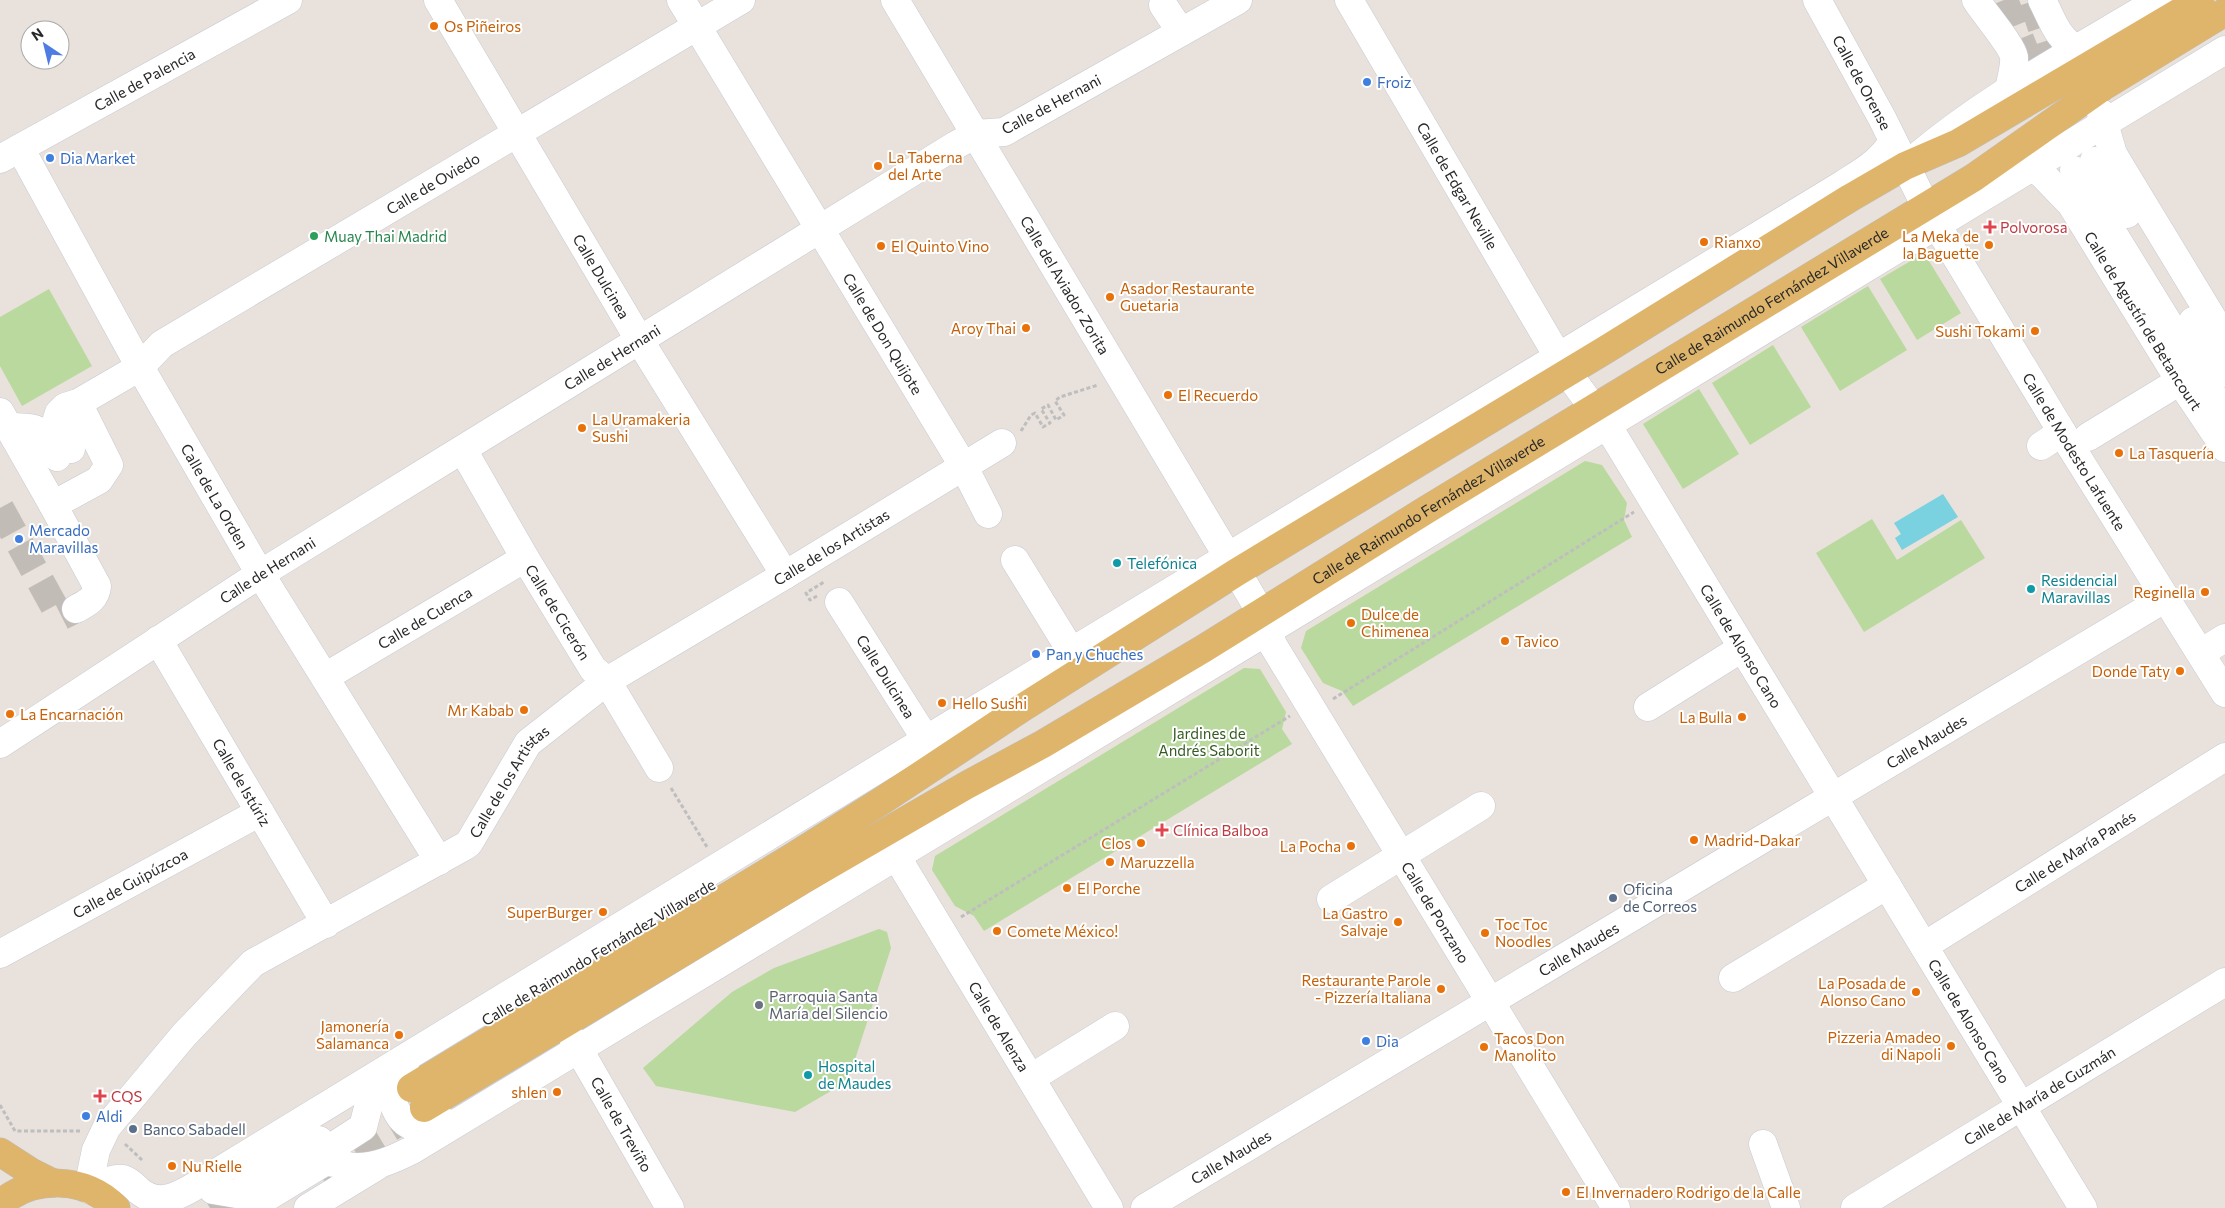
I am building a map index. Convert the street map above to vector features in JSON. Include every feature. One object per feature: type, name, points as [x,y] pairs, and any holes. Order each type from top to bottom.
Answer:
[{"type":"main road","name":"Calle de Raimundo Fernández Villaverde","points":[[420,1096],[815,844],[1022,708],[1077,660],[1232,564],[1563,364],[1905,166],[1958,143],[2200,0]]},
{"type":"main road","name":"Calle de Raimundo Fernández Villaverde","points":[[420,1096],[803,880],[967,785],[1043,744],[1203,650],[1263,622],[1931,216],[1973,178],[2104,86],[2225,12]]},
{"type":"main road","points":[[0,1152],[31,1172],[53,1183],[89,1189],[109,1201],[116,1208]]},
{"type":"main road","points":[[0,1204],[21,1190],[53,1183]]},
{"type":"street","name":"Calle de Palencia","points":[[10,153],[288,0]]},
{"type":"street","name":"Calle Dulcinea","points":[[438,0],[640,340],[786,576]]},
{"type":"street","name":"Calle de Don Quijote","points":[[681,0],[964,467],[988,514]]},
{"type":"street","name":"Calle de Oviedo","points":[[4,420],[41,430],[64,453],[57,419],[64,407],[78,403],[140,367],[162,344],[741,0]]},
{"type":"street","name":"Calle del Aviador Zorita","points":[[895,0],[1232,564]]},
{"type":"street","name":"Calle de Hernani","points":[[0,744],[260,574],[820,228],[976,134],[1004,132],[1238,0]]},
{"type":"street","name":"Calle de Edgar Neville","points":[[1349,0],[1563,364]]},
{"type":"street","name":"Calle de Orense","points":[[1817,0],[1931,216]]},
{"type":"street","points":[[1976,0],[2009,46],[2014,57],[2009,89]]},
{"type":"street","points":[[2042,0],[2060,37],[2067,44],[2077,49]]},
{"type":"street","name":"Calle de Raimundo Fernández Villaverde","points":[[1905,166],[1948,130],[2009,89],[2159,0]]},
{"type":"street","points":[[1163,5],[1181,32]]},
{"type":"street","points":[[1065,98],[1066,82],[1072,74],[1134,37]]},
{"type":"street","name":"Calle de Raimundo Fernández Villaverde","points":[[1973,178],[2021,165],[2102,118],[2225,38]]},
{"type":"street","points":[[2225,50],[2102,118],[2113,154],[2225,339]]},
{"type":"street","points":[[1600,416],[1563,364],[1870,168],[1885,154],[1887,130]]},
{"type":"street","name":"Calle de Raimundo Fernández Villaverde","points":[[1887,130],[1923,134],[1948,130]]},
{"type":"street","name":"Calle de La Orden","points":[[10,153],[140,367],[260,574],[439,861]]},
{"type":"street","points":[[1931,216],[2021,165]]},
{"type":"street","name":"Calle de Agustín de Betancourt","points":[[2021,165],[2054,185],[2072,204],[2180,381],[2225,448]]},
{"type":"street","name":"Calle de Agustín de Betancourt","points":[[2225,373],[2084,166],[2225,415]]},
{"type":"street","name":"Calle de Modesto Lafuente","points":[[1931,216],[2064,438],[2145,562],[2166,600],[2225,693]]},
{"type":"street","points":[[2064,438],[2180,381]]},
{"type":"street","points":[[53,505],[99,480],[109,465],[78,403]]},
{"type":"street","name":"Calle de Alonso Cano","points":[[1600,416],[1729,608],[1742,648],[2083,1208]]},
{"type":"street","points":[[4,420],[97,586],[96,593],[91,600],[76,609]]},
{"type":"street","name":"Calle de los Artistas","points":[[89,1189],[96,1150],[107,1127],[184,1035],[252,963],[326,924],[469,843],[528,743],[607,681],[786,576],[1002,442]]},
{"type":"street","name":"Calle de Cicerón","points":[[463,450],[525,558],[593,669],[607,681],[665,778]]},
{"type":"street","name":"Calle de Cuenca","points":[[325,677],[525,558]]},
{"type":"street","points":[[89,1189],[111,1180],[123,1179],[148,1197],[163,1200],[190,1189],[929,744],[1077,660],[1016,560]]},
{"type":"street","points":[[900,848],[1263,622],[1232,564]]},
{"type":"street","name":"Calle Maudes","points":[[1145,1208],[1833,796],[2159,602],[2166,600]]},
{"type":"street","name":"Calle Dulcinea","points":[[839,602],[929,744]]},
{"type":"street","name":"Calle de Ponzano","points":[[1263,622],[1273,645],[1616,1208]]},
{"type":"street","points":[[2202,655],[2225,638]]},
{"type":"street","name":"Calle de Istúriz","points":[[158,640],[326,924]]},
{"type":"street","points":[[1648,707],[1742,648]]},
{"type":"street","name":"Calle de Raimundo Fernández Villaverde","points":[[308,1208],[380,1164],[420,1096],[929,744],[1022,708]]},
{"type":"street","name":"Calle de Raimundo Fernández Villaverde","points":[[248,1196],[363,1107],[420,1096],[576,1045],[900,848],[967,802],[1043,744]]},
{"type":"street","name":"Calle de María Panés","points":[[1924,946],[2225,757]]},
{"type":"street","points":[[1332,899],[1482,806]]},
{"type":"street","name":"Calle de Guipúzcoa","points":[[0,954],[260,812]]},
{"type":"street","name":"Calle de Alenza","points":[[900,848],[904,869],[1109,1208]]},
{"type":"street","points":[[1733,978],[1886,885]]},
{"type":"street","name":"Calle de María de Guzmán","points":[[1855,1208],[2225,982]]},
{"type":"street","points":[[1031,1078],[1115,1026]]},
{"type":"street","points":[[248,1196],[326,1162],[353,1167],[380,1164],[412,1150],[576,1045]]},
{"type":"street","name":"Calle de Treviño","points":[[576,1045],[670,1208]]},
{"type":"street","points":[[180,1208],[213,1190],[244,1196],[265,1191],[363,1127],[363,1107]]},
{"type":"street","points":[[1763,1144],[1786,1208]]},
{"type":"street","points":[[279,1208],[327,1178]]},
{"type":"path","points":[[1031,415],[1035,413],[1043,427],[1050,423],[1041,409],[1048,405],[1056,420],[1064,415],[1055,401],[1060,396],[1094,388],[1118,374]]},
{"type":"path","points":[[1329,701],[1637,510]]},
{"type":"path","points":[[958,919],[1292,715]]},
{"type":"path","points":[[665,778],[708,849]]},
{"type":"path","points":[[0,1105],[4,1112]]},
{"type":"green space","points":[[1924,253],[1961,313],[1917,340],[1880,279]]},
{"type":"green space","points":[[1868,286],[1907,350],[1840,391],[1801,327]]},
{"type":"green space","points":[[49,289],[92,366],[22,406],[0,366],[0,317]]},
{"type":"green space","points":[[1773,345],[1811,407],[1750,445],[1712,383]]},
{"type":"green space","points":[[1699,389],[1739,454],[1683,489],[1643,424]]},
{"type":"green space","points":[[1585,461],[1602,465],[1627,503],[1624,520],[1632,537],[1353,706],[1342,691],[1323,683],[1301,648],[1306,631]]},
{"type":"green space","points":[[1872,519],[1897,560],[1961,520],[1985,558],[1864,632],[1816,553]]},
{"type":"green space","name":"Jardines de Andrés Saborit","points":[[1244,668],[1260,669],[1286,712],[1282,729],[1292,744],[984,931],[974,916],[955,906],[932,870],[935,856]]},
{"type":"green space","points":[[879,929],[887,932],[891,948],[848,1081],[795,1112],[656,1086],[643,1068],[732,992],[774,968]]},
{"type":"water","points":[[1943,494],[1958,517],[1902,550],[1895,538],[1901,534],[1894,523]]},
{"type":"tunnel","points":[[2004,0],[2062,142]]},
{"type":"tunnel","points":[[2033,1],[2061,86]]},
{"type":"tunnel","points":[[0,508],[60,617],[76,609]]},
{"type":"tunnel","points":[[318,1171],[423,1108]]},
{"type":"tunnel","points":[[210,1208],[248,1185]]},
{"type":"place","name":"Os Piñeiros","points":[[434,26]]},
{"type":"place","name":"Froiz","points":[[1367,82]]},
{"type":"place","name":"Dia Market","points":[[50,158]]},
{"type":"place","name":"La Taberna del Arte","points":[[878,166]]},
{"type":"place","name":"Polvorosa","points":[[1990,227]]},
{"type":"place","name":"Muay Thai Madrid","points":[[314,236]]},
{"type":"place","name":"Rianxo","points":[[1704,242]]},
{"type":"place","name":"La Meka de la Baguette","points":[[1989,245]]},
{"type":"place","name":"El Quinto Vino","points":[[881,246]]},
{"type":"place","name":"Asador Restaurante Guetaria","points":[[1110,297]]},
{"type":"place","name":"Aroy Thai","points":[[1026,328]]},
{"type":"place","name":"Sushi Tokami","points":[[2035,331]]},
{"type":"place","name":"El Recuerdo","points":[[1168,395]]},
{"type":"place","name":"La Uramakeria Sushi","points":[[582,428]]},
{"type":"place","name":"La Tasquería","points":[[2119,453]]},
{"type":"place","name":"Mercado Maravillas","points":[[19,539]]},
{"type":"place","name":"Telefónica","points":[[1117,563]]},
{"type":"place","name":"Residencial Maravillas","points":[[2031,589]]},
{"type":"place","name":"Reginella","points":[[2205,592]]},
{"type":"place","name":"Dulce de Chimenea","points":[[1351,623]]},
{"type":"place","name":"Tavico","points":[[1505,641]]},
{"type":"place","name":"Pan y Chuches","points":[[1036,654]]},
{"type":"place","name":"Donde Taty","points":[[2180,671]]},
{"type":"place","name":"Hello Sushi","points":[[942,703]]},
{"type":"place","name":"Mr Kabab","points":[[524,710]]},
{"type":"place","name":"La Encarnación","points":[[10,714]]},
{"type":"place","name":"La Bulla","points":[[1742,717]]},
{"type":"place","name":"Clínica Balboa","points":[[1162,830]]},
{"type":"place","name":"Madrid-Dakar","points":[[1694,840]]},
{"type":"place","name":"Clos","points":[[1141,843]]},
{"type":"place","name":"La Pocha","points":[[1351,846]]},
{"type":"place","name":"Maruzzella","points":[[1110,862]]},
{"type":"place","name":"El Porche","points":[[1067,888]]},
{"type":"place","name":"Oficina de Correos","points":[[1613,898]]},
{"type":"place","name":"SuperBurger","points":[[603,912]]},
{"type":"place","name":"La Gastro Salvaje","points":[[1398,922]]},
{"type":"place","name":"Comete México!","points":[[997,931]]},
{"type":"place","name":"Toc Toc Noodles","points":[[1485,933]]},
{"type":"place","name":"Restaurante Parole - Pizzería Italiana","points":[[1441,989]]},
{"type":"place","name":"La Posada de Alonso Cano","points":[[1916,992]]},
{"type":"place","name":"Parroquia Santa María del Silencio","points":[[759,1005]]},
{"type":"place","name":"Jamonería Salamanca","points":[[399,1035]]},
{"type":"place","name":"Dia","points":[[1366,1041]]},
{"type":"place","name":"Pizzeria Amadeo di Napoli","points":[[1951,1046]]},
{"type":"place","name":"Tacos Don Manolito","points":[[1484,1047]]},
{"type":"place","name":"Hospital de Maudes","points":[[808,1075]]},
{"type":"place","name":"shlen","points":[[557,1092]]},
{"type":"place","name":"CQS","points":[[100,1096]]},
{"type":"place","name":"Aldi","points":[[86,1116]]},
{"type":"place","name":"Banco Sabadell","points":[[133,1129]]},
{"type":"place","name":"Nu Rielle","points":[[172,1166]]},
{"type":"place","name":"El Invernadero Rodrigo de la Calle","points":[[1566,1192]]}]
